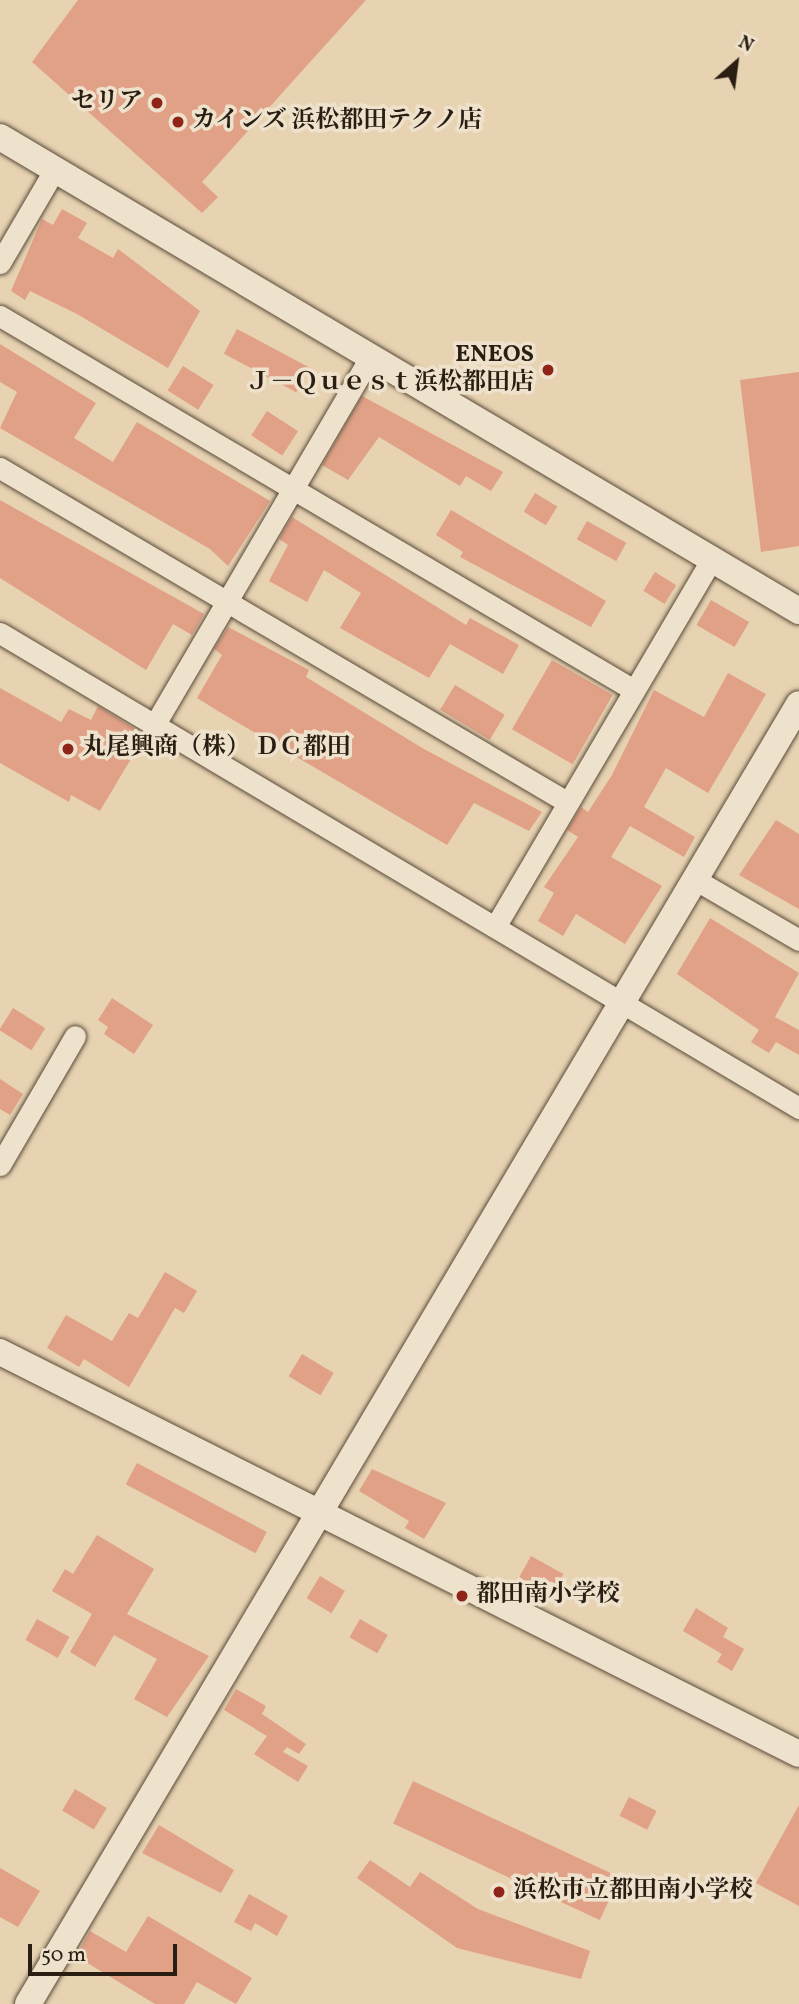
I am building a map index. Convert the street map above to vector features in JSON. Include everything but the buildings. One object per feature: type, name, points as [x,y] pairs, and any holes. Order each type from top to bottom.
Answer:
[{"type":"street","points":[[0,137],[710,562],[799,611]]},
{"type":"street","points":[[0,263],[55,169]]},
{"type":"street","points":[[0,316],[634,690]]},
{"type":"street","points":[[155,724],[369,359]]},
{"type":"street","points":[[0,468],[567,802]]},
{"type":"street","points":[[495,927],[710,562]]},
{"type":"street","points":[[0,633],[625,1002],[799,1108]]},
{"type":"street","points":[[28,2004],[625,1002],[799,704]]},
{"type":"street","points":[[696,880],[799,940]]},
{"type":"street","points":[[0,1165],[75,1036]]},
{"type":"street","points":[[0,1352],[799,1754]]},
{"type":"place","name":"セリア","points":[[157,103]]},
{"type":"place","name":"カインズ 浜松都田テクノ店","points":[[178,122]]},
{"type":"place","name":"ENEOS Ｊ－Ｑｕｅｓｔ浜松都田店","points":[[548,370]]},
{"type":"place","name":"丸尾興商（株） ＤＣ都田","points":[[68,749]]},
{"type":"place","name":"都田南小学校","points":[[462,1596]]},
{"type":"place","name":"浜松市立都田南小学校","points":[[499,1892]]}]
